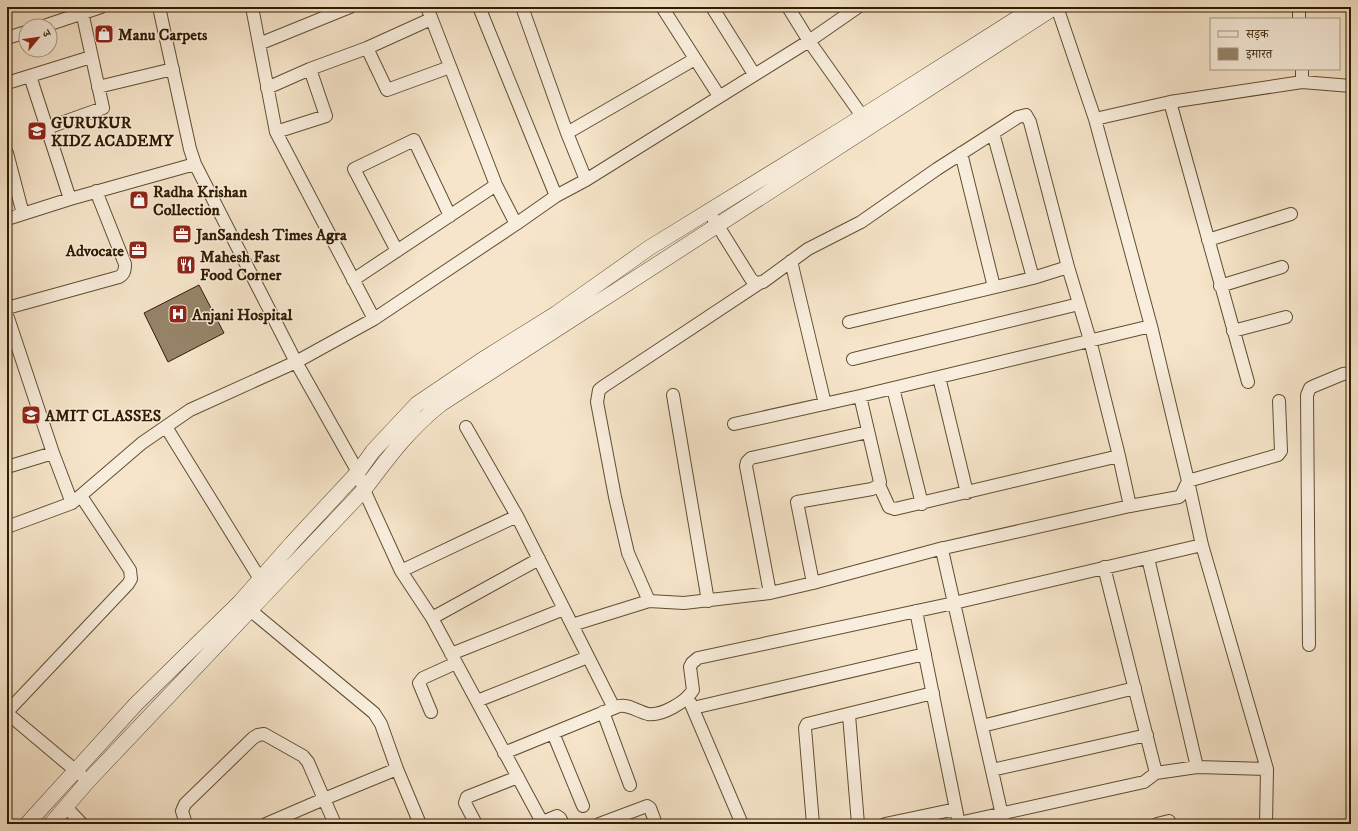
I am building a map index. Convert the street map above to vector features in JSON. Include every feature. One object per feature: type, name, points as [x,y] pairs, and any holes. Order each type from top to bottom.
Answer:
[{"type":"street","points":[[58,20],[81,10],[101,7]]},
{"type":"street","points":[[159,7],[190,149],[195,164],[296,362],[358,472],[364,490],[401,571],[432,618],[518,777],[540,823],[557,816],[563,824]]},
{"type":"street","points":[[252,7],[276,132],[374,319]]},
{"type":"street","points":[[259,44],[350,7]]},
{"type":"street","points":[[427,7],[496,184],[516,224]]},
{"type":"street","points":[[479,7],[556,196]]},
{"type":"street","points":[[522,7],[567,133],[586,180]]},
{"type":"street","points":[[662,7],[719,96]]},
{"type":"street","points":[[712,7],[754,74]]},
{"type":"street","points":[[788,7],[809,41],[866,122]]},
{"type":"street","points":[[7,527],[76,500],[142,443],[190,410],[296,362],[374,319],[556,196],[586,180],[809,41],[858,7]]},
{"type":"street","points":[[50,824],[74,818],[88,782],[364,490],[404,437],[430,413],[441,404],[717,225],[1035,7]]},
{"type":"street","points":[[27,824],[136,704],[240,602],[358,472],[373,451],[416,404],[557,312],[649,248],[709,211],[866,122],[1056,7],[1094,119],[1151,326],[1202,545],[1267,769],[1266,824]]},
{"type":"street","points":[[1299,7],[1299,18]]},
{"type":"street","points":[[47,128],[103,108],[81,10]]},
{"type":"street","points":[[267,88],[310,69],[367,48],[431,19]]},
{"type":"street","points":[[7,38],[18,35]]},
{"type":"street","points":[[367,48],[387,90],[450,67]]},
{"type":"street","points":[[7,83],[91,57]]},
{"type":"street","points":[[567,133],[695,59]]},
{"type":"street","points":[[98,87],[173,69]]},
{"type":"street","points":[[276,132],[326,116],[310,69]]},
{"type":"street","points":[[1302,70],[1302,82]]},
{"type":"street","points":[[30,76],[70,199]]},
{"type":"street","points":[[1094,119],[1170,102],[1302,82],[1351,86]]},
{"type":"street","points":[[1170,102],[1220,286],[1248,382]]},
{"type":"street","points":[[649,601],[628,553],[615,497],[597,402],[599,390],[676,340],[808,249],[861,222],[937,168],[1018,117],[1026,115],[1029,118],[1068,268],[1090,340],[1130,506]]},
{"type":"street","points":[[993,133],[1033,278]]},
{"type":"street","points":[[397,251],[354,169],[414,140],[450,216]]},
{"type":"street","points":[[7,153],[23,214]]},
{"type":"street","points":[[961,153],[994,287]]},
{"type":"street","points":[[7,219],[96,191],[195,164]]},
{"type":"street","points":[[353,280],[496,184]]},
{"type":"street","points":[[7,308],[119,278],[123,274],[126,264],[96,191]]},
{"type":"street","points":[[709,211],[751,279],[756,283],[761,282]]},
{"type":"street","points":[[1208,240],[1291,214]]},
{"type":"street","points":[[791,261],[825,404]]},
{"type":"street","points":[[1220,286],[1282,267]]},
{"type":"street","points":[[849,322],[1033,278],[1068,268]]},
{"type":"street","points":[[853,359],[1079,304]]},
{"type":"street","points":[[7,316],[53,452],[76,500],[130,570],[131,579],[122,590],[7,712],[76,770],[88,782]]},
{"type":"street","points":[[1233,331],[1286,317]]},
{"type":"street","points":[[734,424],[860,396],[1151,326]]},
{"type":"street","points":[[1309,645],[1307,395],[1310,388],[1314,386],[1343,374],[1351,373]]},
{"type":"street","points":[[939,377],[967,493]]},
{"type":"street","points":[[893,388],[922,504]]},
{"type":"street","points":[[673,395],[708,601]]},
{"type":"street","points":[[860,396],[880,478],[879,485],[889,508],[891,509],[922,504],[1119,456]]},
{"type":"street","points":[[572,625],[649,601],[684,603],[708,601],[770,592],[814,583],[943,548],[1180,496],[1188,481],[1279,454],[1281,451],[1279,401]]},
{"type":"street","points":[[166,427],[260,579]]},
{"type":"street","points":[[466,427],[517,516],[588,657],[608,710],[630,785]]},
{"type":"street","points":[[770,592],[746,466],[747,462],[751,458],[868,432]]},
{"type":"street","points":[[7,467],[53,452]]},
{"type":"street","points":[[814,583],[797,502],[872,489],[879,485]]},
{"type":"street","points":[[401,571],[517,516]]},
{"type":"street","points":[[742,824],[691,702],[694,686],[690,667],[698,658],[954,603],[1202,545]]},
{"type":"street","points":[[943,548],[942,550],[1003,819]]},
{"type":"street","points":[[1148,558],[1197,767]]},
{"type":"street","points":[[432,618],[539,559]]},
{"type":"street","points":[[1104,567],[1156,773]]},
{"type":"street","points":[[431,712],[419,683],[423,678],[454,659],[564,609]]},
{"type":"street","points":[[250,610],[374,713],[381,724],[397,769],[420,824]]},
{"type":"street","points":[[916,611],[959,823],[1003,819],[1144,782],[1156,773],[1197,767],[1267,769]]},
{"type":"street","points":[[504,753],[608,710],[626,705],[642,712],[655,714],[683,702],[691,702],[925,654]]},
{"type":"street","points":[[477,701],[588,657]]},
{"type":"street","points":[[982,726],[1135,688]]},
{"type":"street","points":[[813,824],[805,728],[807,724],[849,715],[933,693]]},
{"type":"street","points":[[849,715],[858,824]]},
{"type":"street","points":[[553,733],[583,806]]},
{"type":"street","points":[[186,824],[182,814],[185,804],[253,738],[261,734],[264,734],[303,756],[308,762],[335,824]]},
{"type":"street","points":[[992,770],[1147,735]]},
{"type":"street","points":[[266,824],[397,769]]},
{"type":"street","points":[[476,824],[465,803],[467,797],[518,777]]},
{"type":"street","points":[[599,824],[647,806],[650,808],[656,824]]},
{"type":"street","points":[[885,824],[956,809]]},
{"type":"street","points":[[1157,824],[1169,821]]},
{"type":"building","points":[[199,285],[224,333],[168,362],[144,313]]},
{"type":"place","name":"Manu Carpets","points":[[104,34]]},
{"type":"place","name":"GURUKUR KIDZ ACADEMY","points":[[37,131]]},
{"type":"place","name":"Radha Krishan Collection","points":[[139,200]]},
{"type":"place","name":"JanSandesh Times Agra","points":[[182,234]]},
{"type":"place","name":"Advocate","points":[[138,250]]},
{"type":"place","name":"Mahesh Fast Food Corner","points":[[186,265]]},
{"type":"place","name":"Anjani Hospital","points":[[178,314]]},
{"type":"place","name":"AMIT CLASSES","points":[[31,415]]}]
